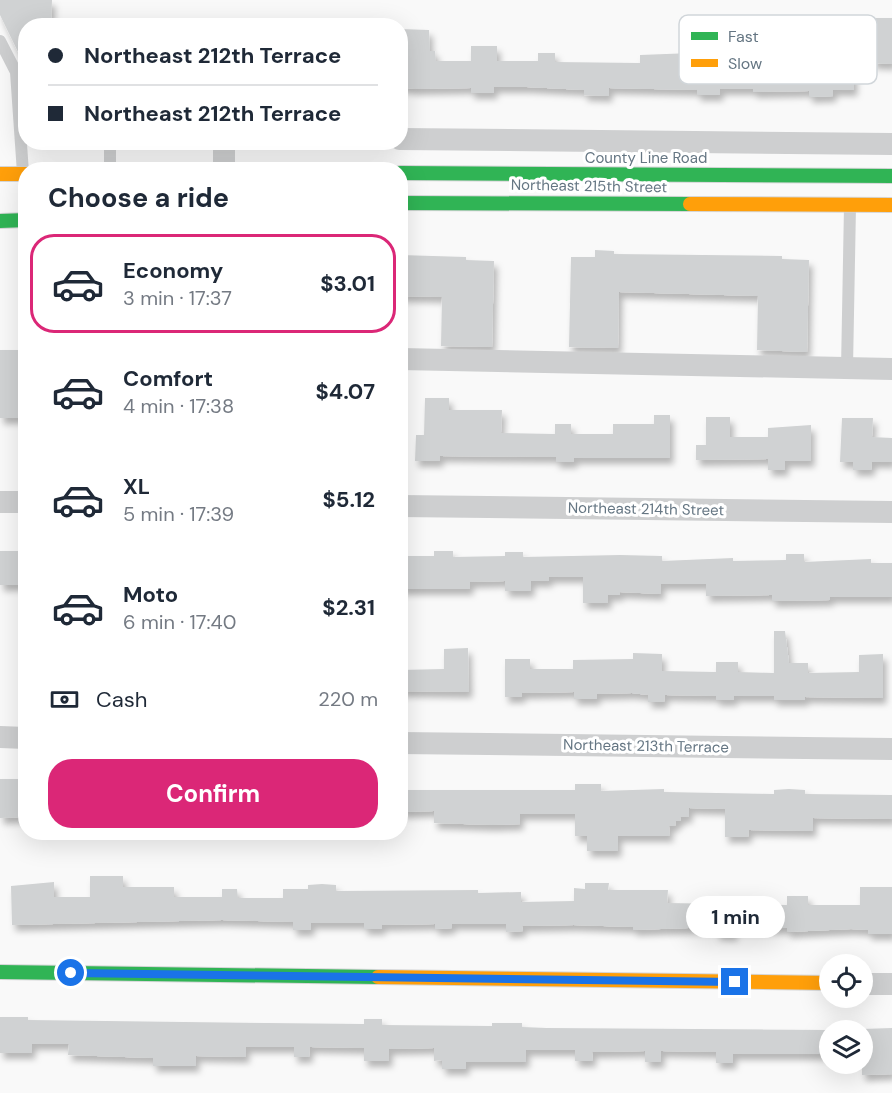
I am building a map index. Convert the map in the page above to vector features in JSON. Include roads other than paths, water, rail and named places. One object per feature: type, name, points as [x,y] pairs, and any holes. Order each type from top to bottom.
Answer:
[{"type":"street","points":[[408,139],[892,144]]},
{"type":"street","name":"County Line Road","points":[[408,173],[892,176]]},
{"type":"street","points":[[0,174],[18,174]]},
{"type":"street","name":"Northeast 215th Street","points":[[408,203],[850,205]]},
{"type":"street","points":[[850,205],[892,205]]},
{"type":"street","points":[[0,221],[18,220]]},
{"type":"street","points":[[408,359],[892,369]]},
{"type":"street","points":[[0,502],[18,502]]},
{"type":"street","name":"Northeast 214th Street","points":[[408,506],[892,512]]},
{"type":"street","points":[[0,737],[18,738]]},
{"type":"street","name":"Northeast 213th Terrace","points":[[408,743],[892,749]]},
{"type":"street","points":[[0,972],[819,983]]},
{"type":"street","points":[[873,984],[892,984]]},
{"type":"lane","points":[[0,41],[16,72],[18,95]]},
{"type":"lane","points":[[847,368],[850,205]]}]
